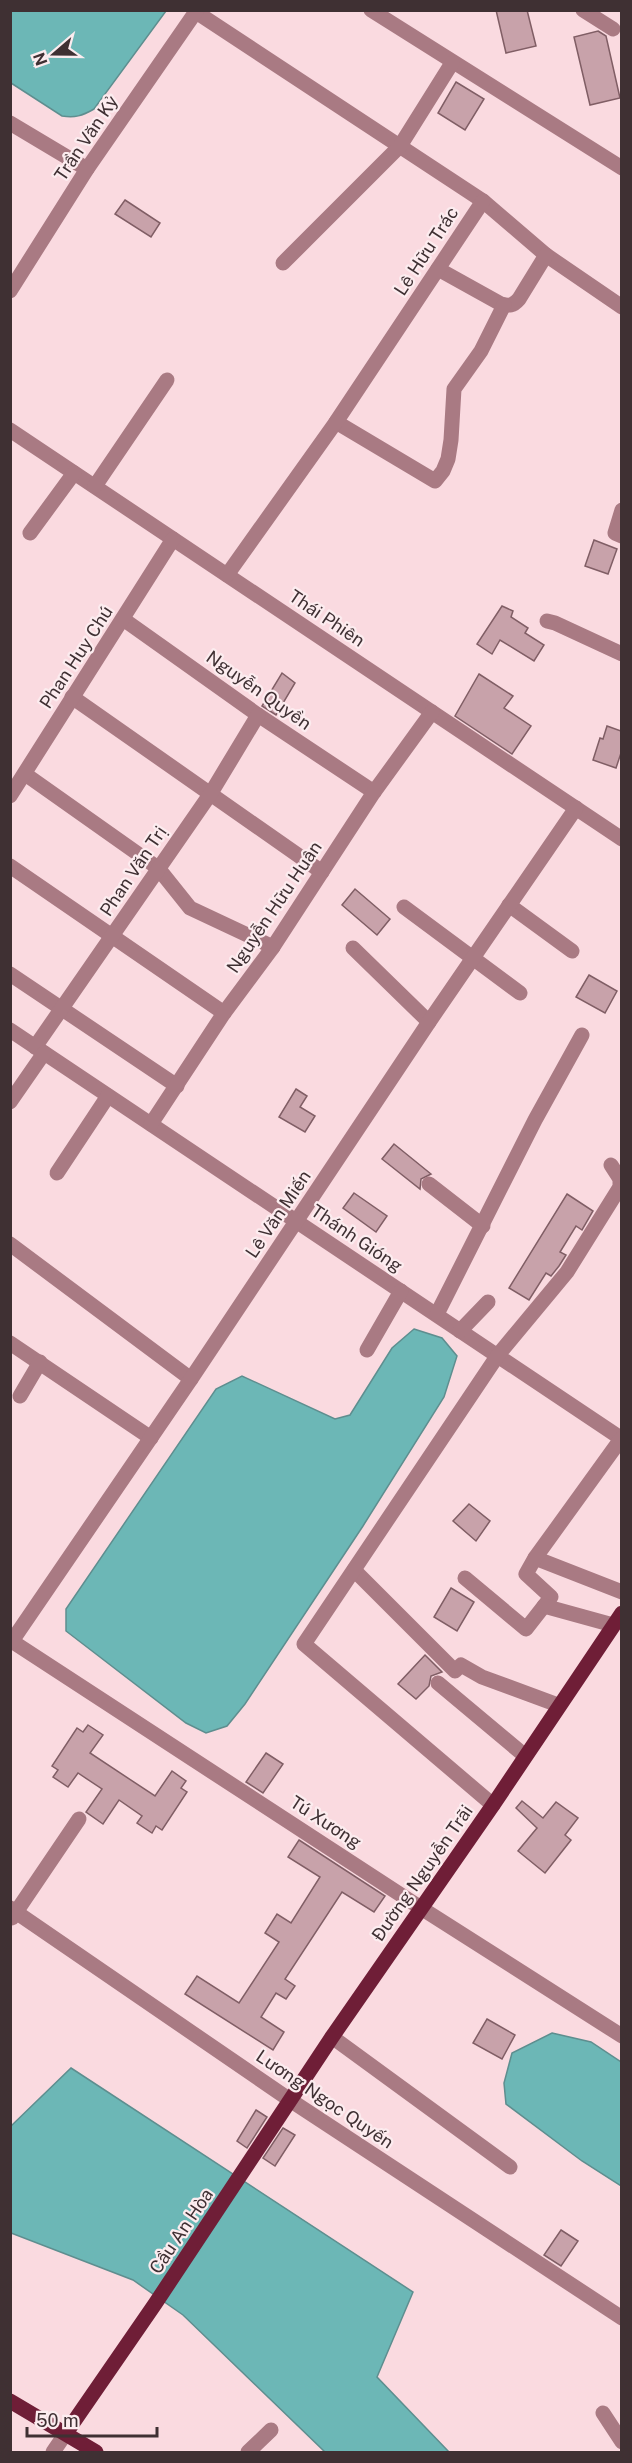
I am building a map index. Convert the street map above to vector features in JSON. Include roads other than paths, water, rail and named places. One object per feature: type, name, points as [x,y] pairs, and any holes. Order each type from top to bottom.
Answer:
[{"type":"main road","name":"Đường Nguyễn Trãi","points":[[254,2156],[332,2037],[493,1805],[524,1755],[617,1619]]},
{"type":"main road","name":"Cầu An Hòa","points":[[66,2433],[254,2156]]},
{"type":"main road","points":[[10,2401],[96,2452]]},
{"type":"street","points":[[371,10],[621,168]]},
{"type":"street","points":[[584,10],[613,29]]},
{"type":"street","name":"Lê Hữu Trác","points":[[196,11],[483,201],[336,422],[227,575]]},
{"type":"street","name":"Trần Văn Kỷ","points":[[10,291],[87,169],[196,11]]},
{"type":"street","points":[[283,263],[400,146],[452,63]]},
{"type":"street","points":[[10,123],[87,169]]},
{"type":"street","points":[[483,201],[546,255],[621,307]]},
{"type":"street","points":[[438,269],[504,305],[514,305],[546,255]]},
{"type":"street","points":[[336,422],[435,481],[443,471],[448,459],[454,389],[481,351],[504,305]]},
{"type":"street","points":[[95,486],[167,380]]},
{"type":"street","name":"Thái Phiên","points":[[10,430],[621,839]]},
{"type":"street","points":[[30,533],[74,473]]},
{"type":"street","points":[[621,510],[615,533],[621,536]]},
{"type":"street","name":"Phan Huy Chú","points":[[10,795],[173,539]]},
{"type":"street","name":"Nguyễn Quyền","points":[[123,619],[258,715],[374,792]]},
{"type":"street","points":[[547,621],[621,654]]},
{"type":"street","points":[[72,697],[322,872]]},
{"type":"street","name":"Nguyễn Hữu Huân","points":[[151,1124],[224,1013],[273,946],[374,792],[432,712]]},
{"type":"street","name":"Phan Văn Trị","points":[[10,1102],[61,1009],[212,793],[258,715]]},
{"type":"street","points":[[25,774],[158,868],[190,908],[273,946]]},
{"type":"street","name":"Lê Văn Miến","points":[[11,1640],[151,1438],[472,958],[576,808]]},
{"type":"street","points":[[10,866],[224,1013]]},
{"type":"street","points":[[509,905],[572,951]]},
{"type":"street","points":[[404,908],[520,993]]},
{"type":"street","points":[[352,948],[429,1022]]},
{"type":"street","points":[[10,974],[177,1086]]},
{"type":"street","name":"Thánh Gióng","points":[[10,1030],[621,1439]]},
{"type":"street","points":[[437,1314],[535,1120],[582,1035]]},
{"type":"street","points":[[57,1173],[108,1096]]},
{"type":"street","points":[[493,1805],[304,1644],[498,1355],[567,1272],[620,1186],[620,1179],[611,1165]]},
{"type":"street","points":[[429,1184],[483,1226]]},
{"type":"street","points":[[10,1244],[191,1379]]},
{"type":"street","points":[[367,1350],[402,1292]]},
{"type":"street","points":[[460,1331],[488,1302]]},
{"type":"street","points":[[10,1343],[151,1438]]},
{"type":"street","points":[[20,1396],[40,1362]]},
{"type":"street","points":[[465,1578],[526,1629],[551,1597],[526,1574],[535,1558],[621,1439]]},
{"type":"street","points":[[535,1558],[621,1592]]},
{"type":"street","points":[[354,1570],[455,1671],[461,1665],[482,1677],[558,1705]]},
{"type":"street","points":[[544,1606],[617,1619]]},
{"type":"street","name":"Tú Xương","points":[[11,1640],[621,2036]]},
{"type":"street","points":[[438,1683],[524,1755]]},
{"type":"street","points":[[12,1913],[78,1819]]},
{"type":"street","name":"Lương Ngọc Quyến","points":[[12,1913],[621,2318]]},
{"type":"street","points":[[332,2037],[510,2167]]},
{"type":"street","points":[[603,2413],[621,2442]]},
{"type":"street","points":[[248,2452],[271,2430]]},
{"type":"street","points":[[52,2452],[66,2433]]},
{"type":"water","points":[[10,11],[166,11],[94,109],[71,117],[62,116],[11,83]]},
{"type":"water","points":[[414,1329],[442,1338],[457,1356],[444,1397],[363,1526],[245,1704],[227,1726],[206,1733],[186,1723],[66,1631],[66,1609],[216,1389],[242,1376],[335,1419],[350,1415],[392,1348]]},
{"type":"water","points":[[552,2033],[591,2042],[621,2062],[621,2186],[582,2161],[506,2104],[504,2083],[512,2053]]},
{"type":"water","points":[[71,2068],[413,2292],[377,2377],[449,2452],[325,2452],[183,2315],[133,2280],[11,2233],[11,2126]]}]
